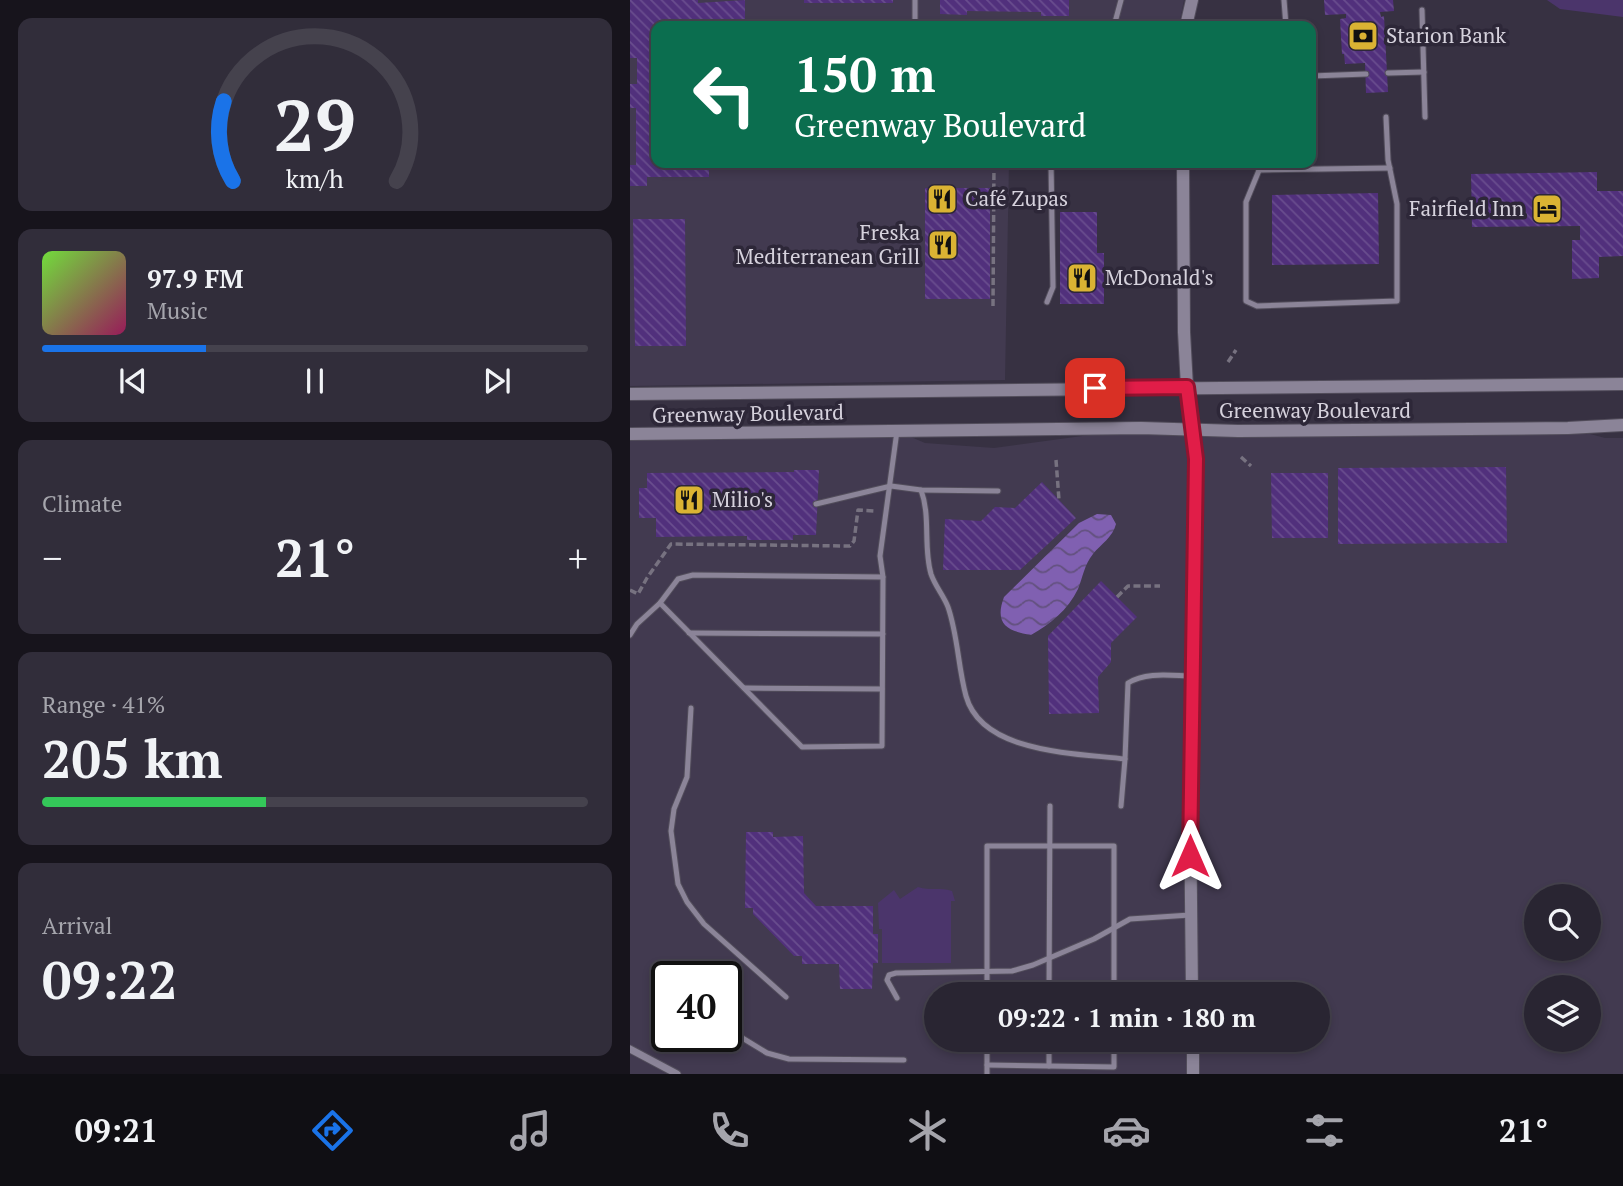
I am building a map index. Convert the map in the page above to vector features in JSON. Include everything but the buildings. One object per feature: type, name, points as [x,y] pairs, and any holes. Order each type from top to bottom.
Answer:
[{"type":"street","points":[[1187,21],[1192,0]]},
{"type":"street","points":[[1183,168],[1187,387],[1196,459],[1190,808],[1192,982]]},
{"type":"street","name":"Greenway Boulevard","points":[[630,394],[1623,384]]},
{"type":"street","name":"Greenway Boulevard","points":[[630,434],[1141,428],[1193,431],[1567,428],[1623,425]]},
{"type":"street","points":[[630,1049],[677,1074]]},
{"type":"street","points":[[1192,1052],[1193,1074]]},
{"type":"lane","points":[[915,0],[915,21]]},
{"type":"lane","points":[[1115,21],[1121,0]]},
{"type":"lane","points":[[1284,0],[1286,21]]},
{"type":"lane","points":[[1422,10],[1425,117]]},
{"type":"lane","points":[[1388,73],[1424,72]]},
{"type":"lane","points":[[1316,76],[1366,74]]},
{"type":"lane","points":[[1387,117],[1390,168],[1397,204],[1396,300],[1257,306],[1246,301],[1246,202],[1259,170],[1390,168]]},
{"type":"lane","points":[[1047,302],[1053,287],[1051,168]]},
{"type":"lane","points":[[660,603],[802,747],[882,746],[883,577],[880,556],[898,431]]},
{"type":"lane","points":[[816,505],[891,486],[921,490],[998,491]]},
{"type":"lane","points":[[921,490],[927,505],[931,574],[948,606],[966,699],[976,717],[998,734],[1020,743],[1125,759]]},
{"type":"lane","points":[[630,635],[678,579],[693,575],[883,577]]},
{"type":"lane","points":[[689,633],[883,634]]},
{"type":"lane","points":[[1121,806],[1128,682],[1136,677],[1146,676],[1194,676]]},
{"type":"lane","points":[[744,688],[883,689]]},
{"type":"lane","points":[[691,708],[687,777],[674,809],[671,831],[678,884],[687,902],[704,924],[786,997]]},
{"type":"lane","points":[[1049,982],[1050,806]]},
{"type":"lane","points":[[986,982],[987,846],[1049,845],[1114,846],[1114,982]]},
{"type":"lane","points":[[897,998],[887,980],[889,975],[1012,971],[1114,929],[1130,919],[1190,915]]},
{"type":"lane","points":[[742,1038],[767,1053],[789,1059],[904,1060]]},
{"type":"lane","points":[[986,1052],[986,1074]]},
{"type":"lane","points":[[1049,1052],[1049,1066]]},
{"type":"lane","points":[[986,1065],[1114,1067],[1114,1052]]},
{"type":"path","points":[[993,306],[994,168]]},
{"type":"path","points":[[1228,362],[1236,350]]},
{"type":"path","points":[[1241,457],[1251,466]]},
{"type":"path","points":[[1056,460],[1059,500]]},
{"type":"path","points":[[630,590],[638,594],[671,544],[850,546],[854,541],[858,510],[887,513]]},
{"type":"path","points":[[1117,597],[1128,586],[1160,586]]},
{"type":"shaded area","points":[[630,0],[1184,0],[1180,21],[651,21],[651,168],[1009,168],[1005,380],[630,386]]},
{"type":"shaded area","points":[[1547,0],[1623,0],[1623,17],[1560,9]]},
{"type":"shaded area","points":[[1141,428],[1568,428],[1605,438],[1623,438],[1623,1074],[630,1074],[630,434],[897,431],[925,443],[994,448]]},
{"type":"shaded area","points":[[918,887],[952,891],[955,901],[951,901],[951,963],[882,963],[882,929],[879,929],[878,903],[894,890],[900,899]]},
{"type":"water","points":[[1097,514],[1111,515],[1116,524],[1110,537],[1090,558],[1069,604],[1052,621],[1031,635],[1005,625],[1001,614],[1004,597],[1079,523]]},
{"type":"place","name":"Starion Bank","points":[[1363,36]]},
{"type":"place","name":"Café Zupas","points":[[942,199]]},
{"type":"place","name":"Fairfield Inn","points":[[1547,209]]},
{"type":"place","name":"Freska Mediterranean Grill","points":[[943,245]]},
{"type":"place","name":"McDonald's","points":[[1082,278]]},
{"type":"place","name":"Milio's","points":[[689,500]]},
{"type":"route","points":[[1095,388],[1187,387],[1196,459],[1190,856]]}]
